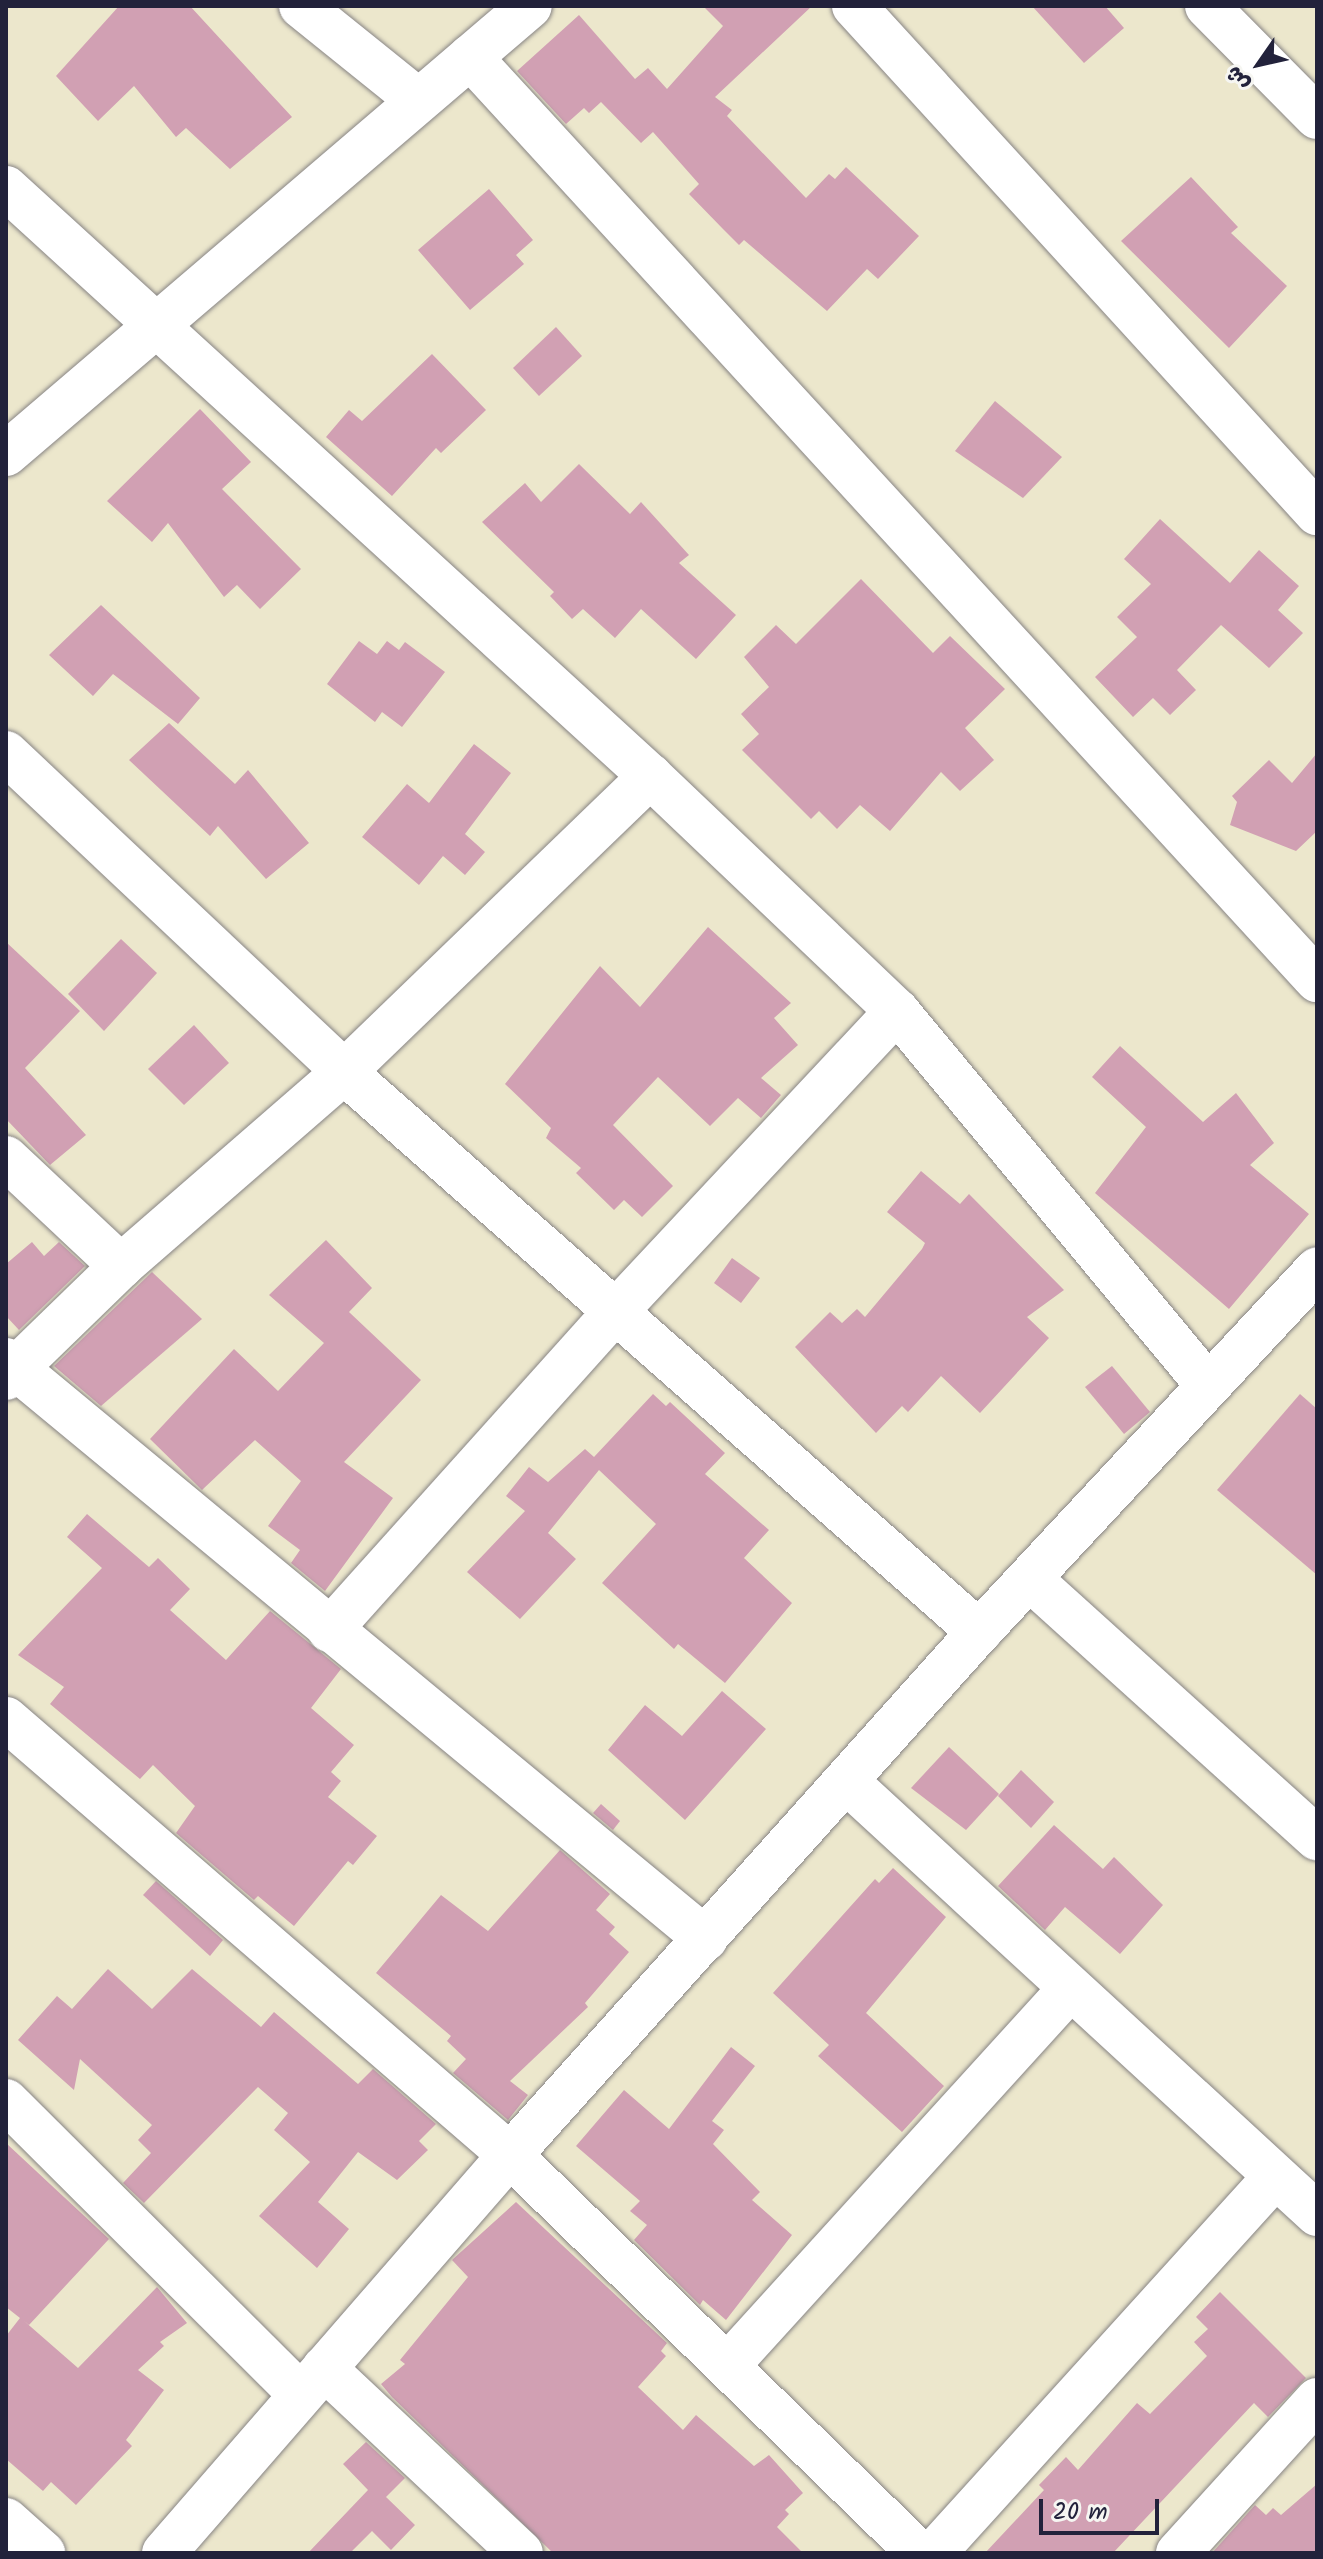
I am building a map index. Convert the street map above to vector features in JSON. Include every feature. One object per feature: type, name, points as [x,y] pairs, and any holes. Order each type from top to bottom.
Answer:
[{"type":"street","points":[[301,6],[418,100]]},
{"type":"street","points":[[6,454],[530,6]]},
{"type":"street","points":[[854,6],[1317,513]]},
{"type":"street","points":[[1207,6],[1317,117]]},
{"type":"street","points":[[470,57],[1317,980]]},
{"type":"street","points":[[6,188],[154,327],[650,776],[897,1011],[1208,1386]]},
{"type":"street","points":[[6,753],[344,1072],[979,1632]]},
{"type":"street","points":[[650,776],[344,1072],[121,1266],[9,1369],[706,1939]]},
{"type":"street","points":[[330,1630],[614,1313],[897,1011]]},
{"type":"street","points":[[6,1158],[121,1266]]},
{"type":"street","points":[[164,2553],[510,2155],[979,1632],[1317,1269]]},
{"type":"street","points":[[1030,1579],[1317,1838]]},
{"type":"street","points":[[6,1719],[510,2155],[729,2364],[919,2553]]},
{"type":"street","points":[[846,1781],[1068,1991],[1273,2179],[1317,2214]]},
{"type":"street","points":[[729,2364],[1068,1991]]},
{"type":"street","points":[[6,2101],[313,2382],[521,2553]]},
{"type":"street","points":[[934,2553],[1273,2179]]},
{"type":"street","points":[[1178,2553],[1317,2400]]},
{"type":"street","points":[[6,2520],[43,2553]]},
{"type":"building","points":[[119,6],[190,6],[292,117],[230,169],[186,128],[176,137],[134,86],[98,121],[56,76]]},
{"type":"building","points":[[703,6],[812,6],[715,97],[732,110],[727,116],[806,198],[829,174],[835,179],[846,167],[919,236],[878,279],[867,269],[827,311],[744,240],[739,245],[723,229],[689,194],[699,184],[653,132],[641,143],[601,102],[589,113],[584,108],[566,124],[517,71],[579,15],[635,79],[648,68],[667,89],[723,26]]},
{"type":"building","points":[[1032,6],[1105,6],[1124,28],[1084,63]]},
{"type":"building","points":[[1191,177],[1238,227],[1231,233],[1287,286],[1229,348],[1121,241]]},
{"type":"building","points":[[489,189],[533,240],[516,255],[524,264],[470,310],[418,250]]},
{"type":"building","points":[[556,327],[582,356],[539,396],[513,368]]},
{"type":"building","points":[[432,354],[486,410],[441,453],[436,448],[392,496],[326,437],[349,410],[362,421]]},
{"type":"building","points":[[995,401],[1062,457],[1023,498],[955,451]]},
{"type":"building","points":[[200,409],[251,462],[222,489],[301,569],[260,609],[237,585],[224,597],[168,523],[152,542],[107,501]]},
{"type":"building","points":[[579,464],[630,514],[641,502],[689,555],[679,563],[736,615],[696,659],[641,609],[615,638],[583,609],[572,619],[550,596],[554,592],[482,522],[525,483],[541,502]]},
{"type":"building","points":[[1160,519],[1230,583],[1259,550],[1299,586],[1278,610],[1303,633],[1269,668],[1221,625],[1177,670],[1196,690],[1170,715],[1153,698],[1133,717],[1095,677],[1137,637],[1117,617],[1151,584],[1124,559]]},
{"type":"building","points":[[861,579],[933,653],[950,636],[1005,689],[965,728],[994,760],[960,791],[941,772],[890,831],[860,805],[837,829],[819,811],[811,819],[742,750],[759,734],[741,714],[769,687],[744,657],[776,625],[796,644]]},
{"type":"building","points":[[101,605],[200,698],[178,724],[113,674],[93,696],[49,655]]},
{"type":"building","points":[[359,641],[377,654],[387,641],[399,650],[405,642],[445,672],[402,727],[382,712],[375,722],[327,684]]},
{"type":"building","points":[[169,723],[235,784],[248,770],[309,843],[266,879],[218,826],[210,836],[129,760]]},
{"type":"building","points":[[474,744],[511,773],[465,834],[485,852],[465,875],[443,856],[419,885],[362,837],[407,784],[429,803]]},
{"type":"building","points":[[1317,753],[1317,831],[1296,851],[1230,825],[1237,802],[1232,796],[1269,760],[1292,783]]},
{"type":"building","points":[[708,927],[791,1003],[774,1018],[798,1045],[761,1078],[781,1095],[761,1118],[738,1098],[710,1126],[658,1077],[613,1125],[673,1186],[642,1217],[624,1200],[614,1210],[576,1173],[581,1168],[546,1138],[551,1128],[505,1084],[600,966],[640,1007]]},
{"type":"building","points":[[121,939],[157,973],[104,1031],[68,994]]},
{"type":"building","points":[[6,942],[80,1011],[25,1068],[86,1135],[50,1165],[6,1119]]},
{"type":"building","points":[[194,1025],[229,1063],[184,1105],[148,1069]]},
{"type":"building","points":[[1120,1046],[1203,1122],[1236,1093],[1274,1143],[1250,1165],[1309,1214],[1229,1309],[1095,1193],[1146,1127],[1092,1077]]},
{"type":"building","points":[[921,1171],[960,1204],[969,1194],[1064,1290],[1027,1317],[1049,1338],[980,1413],[941,1376],[908,1412],[902,1406],[876,1433],[795,1347],[830,1312],[842,1323],[857,1309],[865,1317],[922,1249],[925,1243],[887,1212]]},
{"type":"building","points":[[326,1240],[372,1288],[349,1312],[421,1380],[344,1462],[393,1498],[325,1591],[291,1563],[300,1550],[268,1526],[301,1481],[255,1440],[202,1490],[150,1439],[234,1349],[278,1391],[324,1343],[269,1295]]},
{"type":"building","points":[[32,1242],[44,1256],[59,1242],[85,1266],[19,1330],[6,1316],[6,1264]]},
{"type":"building","points":[[732,1258],[760,1278],[741,1303],[714,1283]]},
{"type":"building","points":[[152,1272],[202,1319],[101,1406],[54,1366]]},
{"type":"building","points":[[1112,1366],[1150,1412],[1124,1434],[1085,1387]]},
{"type":"building","points":[[653,1394],[666,1406],[670,1402],[725,1453],[705,1474],[769,1530],[744,1558],[792,1603],[725,1683],[678,1644],[674,1649],[602,1583],[656,1524],[599,1470],[548,1533],[576,1559],[520,1619],[467,1572],[525,1511],[506,1496],[529,1467],[548,1482],[585,1449],[594,1457]]},
{"type":"building","points":[[1300,1394],[1317,1409],[1317,1575],[1217,1490]]},
{"type":"building","points":[[87,1514],[149,1567],[158,1558],[190,1589],[170,1610],[226,1660],[270,1611],[341,1669],[311,1708],[354,1745],[331,1772],[341,1781],[328,1797],[377,1836],[353,1865],[348,1861],[294,1926],[258,1896],[254,1900],[176,1833],[195,1806],[153,1765],[140,1779],[50,1704],[64,1687],[18,1655],[102,1568],[67,1537]]},
{"type":"building","points":[[722,1691],[766,1729],[685,1820],[608,1750],[645,1705],[682,1736]]},
{"type":"building","points":[[949,1747],[999,1794],[966,1830],[911,1788]]},
{"type":"building","points":[[1021,1770],[1054,1802],[1031,1828],[998,1796]]},
{"type":"building","points":[[601,1804],[620,1821],[613,1830],[593,1813]]},
{"type":"building","points":[[1054,1825],[1103,1869],[1114,1857],[1163,1905],[1120,1954],[1065,1907],[1045,1930],[998,1886]]},
{"type":"building","points":[[560,1850],[610,1894],[596,1910],[615,1927],[609,1934],[629,1952],[585,2003],[588,2007],[510,2081],[528,2095],[508,2120],[453,2073],[466,2059],[447,2041],[451,2036],[376,1973],[441,1895],[488,1931]]},
{"type":"building","points":[[893,1868],[946,1917],[866,2013],[944,2086],[902,2132],[818,2056],[829,2045],[773,1993],[875,1879],[879,1883]]},
{"type":"building","points":[[156,1881],[223,1940],[210,1956],[143,1895]]},
{"type":"building","points":[[108,1969],[152,2009],[192,1969],[261,2027],[274,2012],[358,2084],[373,2069],[436,2124],[419,2141],[428,2150],[397,2180],[358,2152],[318,2202],[349,2229],[317,2268],[259,2216],[310,2162],[274,2130],[288,2113],[258,2087],[144,2203],[123,2183],[151,2153],[138,2140],[152,2125],[80,2059],[74,2090],[18,2040],[57,1996],[72,2009]]},
{"type":"building","points":[[731,2047],[755,2066],[712,2121],[724,2130],[713,2144],[760,2192],[752,2200],[792,2235],[726,2320],[703,2300],[700,2305],[634,2240],[647,2225],[630,2211],[640,2201],[576,2146],[624,2090],[669,2129]]},
{"type":"building","points":[[6,2143],[109,2239],[29,2325],[23,2320],[78,2368],[157,2287],[187,2323],[160,2342],[164,2346],[138,2370],[164,2390],[126,2440],[132,2446],[76,2505],[51,2482],[43,2491],[6,2459],[6,2336],[20,2318],[6,2307]]},
{"type":"building","points":[[516,2202],[667,2343],[661,2351],[666,2356],[638,2387],[683,2430],[696,2415],[754,2466],[769,2455],[803,2493],[785,2510],[789,2514],[777,2527],[803,2553],[553,2553],[381,2384],[405,2364],[400,2360],[468,2277],[452,2260]]},
{"type":"building","points":[[1220,2292],[1306,2378],[1268,2417],[1254,2403],[1113,2553],[985,2553],[1044,2490],[1039,2485],[1066,2457],[1078,2470],[1137,2403],[1150,2414],[1207,2356],[1194,2342],[1208,2329],[1196,2317]]},
{"type":"building","points":[[366,2442],[405,2478],[386,2497],[415,2525],[391,2550],[372,2531],[350,2553],[308,2553],[368,2490],[343,2464]]},
{"type":"building","points":[[1317,2484],[1317,2553],[1212,2553],[1255,2505],[1266,2515],[1273,2508],[1281,2515]]}]
